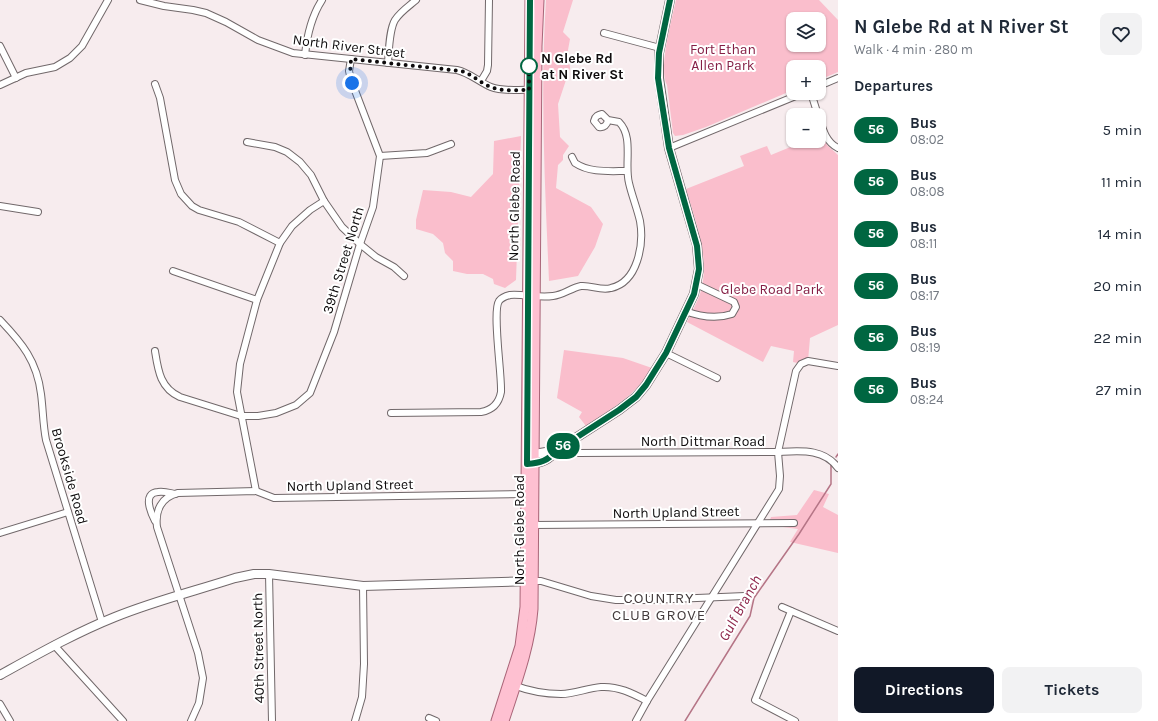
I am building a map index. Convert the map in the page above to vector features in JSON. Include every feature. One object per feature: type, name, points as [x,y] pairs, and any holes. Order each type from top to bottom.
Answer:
[{"type":"main road","name":"North Glebe Road","points":[[504,721],[522,636],[529,581],[533,525],[530,459],[533,90],[530,0]]},
{"type":"main road","name":"North Glebe Road","points":[[533,90],[539,0]]},
{"type":"main road","name":"North Glebe Road","points":[[529,581],[526,494],[530,459]]},
{"type":"main road","name":"North Glebe Road","points":[[496,721],[512,685]]},
{"type":"street","points":[[0,85],[26,73],[56,66],[70,58],[82,46],[108,0]]},
{"type":"street","name":"North River Street","points":[[140,0],[157,5],[206,13],[265,43],[287,51],[305,55],[461,71],[496,89],[533,90]]},
{"type":"street","points":[[305,55],[310,25],[322,0]]},
{"type":"street","points":[[388,63],[393,23],[400,14],[416,0]]},
{"type":"street","points":[[481,81],[487,71],[488,64],[489,0]]},
{"type":"street","points":[[530,459],[547,460],[557,450],[619,410],[636,397],[646,385],[666,353],[694,294],[699,269],[697,246],[669,148],[658,78],[660,48],[670,0]]},
{"type":"street","points":[[604,33],[660,48]]},
{"type":"street","points":[[0,46],[16,78]]},
{"type":"street","name":"39th Street North","points":[[154,351],[159,374],[166,387],[171,392],[180,397],[241,416],[258,416],[276,413],[296,406],[310,393],[334,332],[360,244],[373,207],[380,156],[351,80],[349,70],[351,59]]},
{"type":"street","points":[[826,83],[838,78]]},
{"type":"street","points":[[155,84],[160,98],[175,180],[181,194],[192,206],[207,214],[239,222],[280,243]]},
{"type":"street","points":[[669,148],[786,100]]},
{"type":"street","points":[[391,413],[487,411],[496,405],[500,399],[501,388],[498,304],[502,298],[507,296],[556,296],[580,287],[610,288],[621,284],[630,276],[639,251],[641,232],[639,216],[627,171],[628,147],[624,130],[619,122],[608,120]]},
{"type":"street","points":[[826,138],[833,146],[838,148]]},
{"type":"street","points":[[247,142],[275,147],[287,152],[300,162],[311,175],[324,201],[342,227],[376,257],[394,266],[404,276]]},
{"type":"street","points":[[380,156],[427,153],[451,144]]},
{"type":"street","points":[[572,157],[575,163],[588,169],[627,171]]},
{"type":"street","points":[[256,491],[237,392],[240,364],[257,300],[280,243],[292,226],[310,210],[324,201]]},
{"type":"street","points":[[0,206],[38,212]]},
{"type":"street","points":[[173,271],[257,300]]},
{"type":"street","points":[[685,311],[693,314],[718,317],[732,314],[736,307],[734,302],[696,284]]},
{"type":"street","name":"Brookside Road","points":[[0,320],[24,348],[33,362],[37,373],[41,394],[43,427],[46,440],[102,622]]},
{"type":"street","points":[[666,353],[717,378]]},
{"type":"street","points":[[636,721],[779,489],[780,476],[778,452],[796,371],[801,364],[808,361],[838,366]]},
{"type":"street","name":"North Dittmar Road","points":[[568,444],[578,453],[801,451],[818,453],[830,458],[837,465]]},
{"type":"street","name":"North Upland Street","points":[[191,721],[199,703],[203,678],[198,653],[180,596],[148,505],[150,497],[156,492],[175,494],[256,491],[274,498],[526,494]]},
{"type":"street","points":[[157,527],[156,515],[160,504],[169,496],[175,494]]},
{"type":"street","points":[[0,533],[68,512]]},
{"type":"street","name":"North Upland Street","points":[[533,525],[794,523]]},
{"type":"street","points":[[0,675],[54,645],[102,622],[154,603],[235,578],[254,574],[269,574],[363,586],[541,581],[587,595],[612,600],[745,596]]},
{"type":"street","name":"40th Street North","points":[[269,574],[272,721]]},
{"type":"street","points":[[355,721],[362,697],[364,664],[363,586]]},
{"type":"street","points":[[782,607],[838,631]]},
{"type":"street","points":[[791,611],[755,700],[795,721]]},
{"type":"street","points":[[54,645],[123,721]]},
{"type":"street","points":[[512,685],[542,693],[563,694],[600,687],[614,687],[629,691],[647,701]]},
{"type":"street","points":[[0,704],[10,721]]},
{"type":"street","points":[[429,718],[436,721]]},
{"type":"green space","points":[[546,0],[573,0],[563,32],[570,39],[568,50],[570,68],[558,104],[560,137],[569,146],[563,155],[563,160],[558,165],[556,188],[591,207],[603,224],[595,247],[578,276],[549,281],[543,105]]},
{"type":"green space","name":"Fort Ethan Allen Park","points":[[676,0],[819,0],[838,20],[838,72],[826,77],[826,60],[786,60],[786,93],[706,127],[683,135],[675,136],[673,133],[664,68],[667,44]]},
{"type":"green space","points":[[521,136],[516,280],[505,288],[494,284],[493,279],[483,274],[467,274],[453,271],[453,261],[445,253],[443,243],[433,234],[416,229],[416,220],[423,190],[451,192],[471,197],[493,174],[494,141]]},
{"type":"green space","name":"Glebe Road Park","points":[[826,142],[827,145],[838,155],[838,325],[810,338],[808,361],[801,364],[793,362],[794,351],[771,346],[763,362],[687,322],[699,297],[703,284],[704,270],[698,229],[686,189],[744,166],[740,156],[767,146],[771,155],[788,148],[826,148]]},
{"type":"green space","points":[[564,350],[623,358],[652,368],[646,378],[631,394],[586,426],[579,417],[582,412],[557,398]]},
{"type":"green space","points":[[814,490],[829,494],[823,507],[838,515],[838,553],[790,542],[798,529],[768,525],[771,517],[797,515]]},
{"type":"waterway","name":"Gulf Branch","points":[[685,721],[750,616],[754,598],[799,534],[831,484],[831,464]]},
{"type":"bus line","name":"56","points":[[530,0],[527,464],[541,462],[550,458],[557,450],[619,410],[636,397],[646,385],[666,353],[694,294],[699,269],[697,246],[669,148],[658,78],[659,53],[670,0]]},
{"type":"place","name":"N Glebe Rd at N River St","points":[[529,66]]},
{"type":"district","name":"COUNTRY CLUB GROVE","points":[[659,606]]},
{"type":"route","points":[[352,83],[349,70],[351,59],[461,71],[469,74],[488,86],[503,90],[529,90],[529,61],[529,66]]}]
